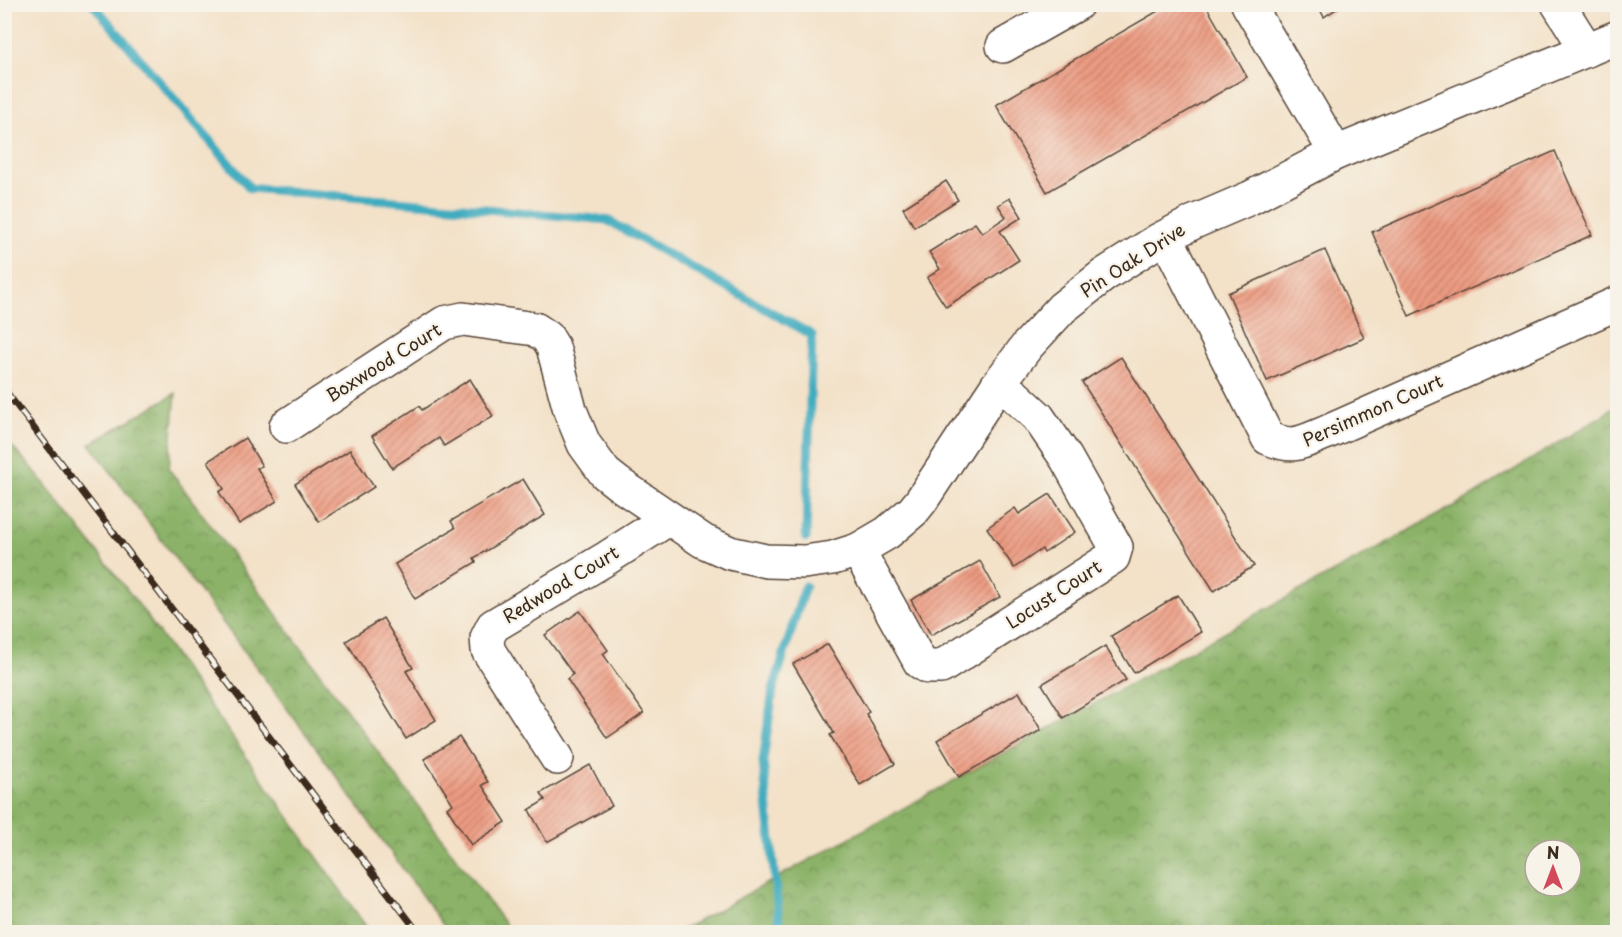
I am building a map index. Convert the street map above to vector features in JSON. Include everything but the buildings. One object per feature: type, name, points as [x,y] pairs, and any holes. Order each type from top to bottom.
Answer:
[{"type":"street","points":[[1003,46],[1077,4]]},
{"type":"street","points":[[1248,4],[1336,153]]},
{"type":"street","points":[[1558,4],[1587,50]]},
{"type":"street","name":"Pin Oak Drive","points":[[668,519],[703,541],[730,553],[766,561],[804,562],[833,558],[858,550],[888,533],[921,501],[997,386],[1027,346],[1062,308],[1104,275],[1194,222],[1250,198],[1336,153],[1617,37]]},
{"type":"street","name":"Persimmon Court","points":[[1166,237],[1268,438],[1295,445],[1617,303]]},
{"type":"street","name":"Boxwood Court","points":[[285,426],[444,323],[463,319],[535,329],[547,337],[553,347],[570,410],[584,444],[605,473],[668,519]]},
{"type":"street","name":"Locust Court","points":[[858,550],[920,662],[928,667],[941,667],[1113,557],[1116,547],[1066,458],[1038,417],[1014,395],[997,386]]},
{"type":"street","name":"Redwood Court","points":[[557,758],[488,650],[488,638],[493,626],[668,519]]},
{"type":"green space","points":[[176,393],[169,469],[511,932],[448,932],[314,745],[90,444]]},
{"type":"green space","points":[[1617,406],[1617,932],[678,932],[1472,496]]},
{"type":"green space","points":[[5,439],[34,470],[139,605],[370,932],[5,932]]},
{"type":"waterway","points":[[93,4],[250,188],[607,220],[812,335],[806,538]]},
{"type":"waterway","points":[[780,932],[763,761],[773,690],[805,586]]},
{"type":"railway","points":[[4,389],[418,932]]}]
